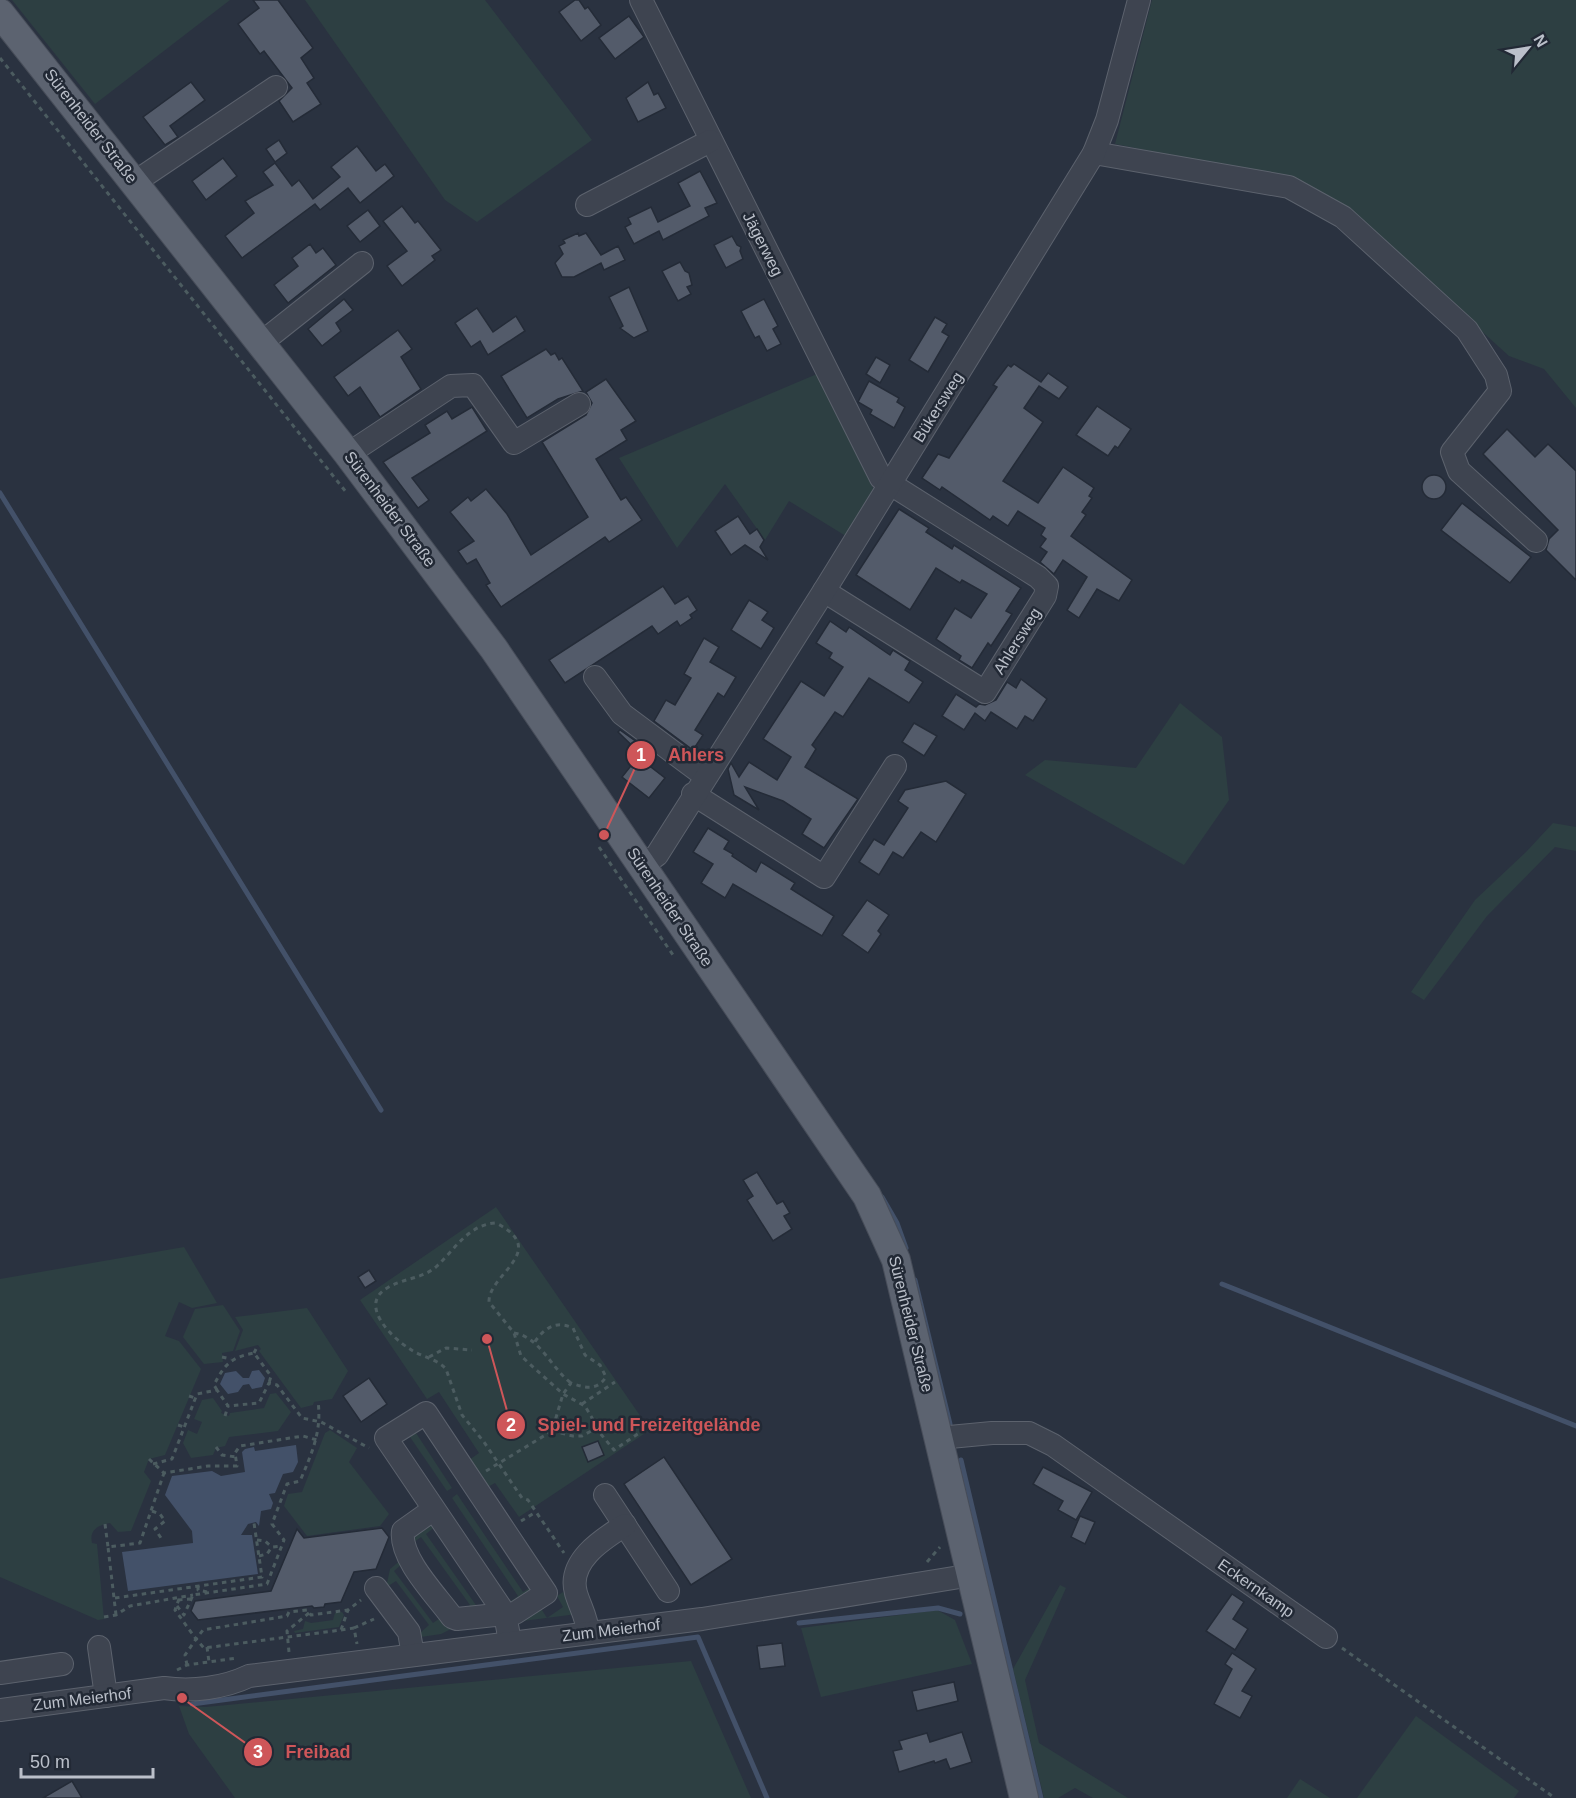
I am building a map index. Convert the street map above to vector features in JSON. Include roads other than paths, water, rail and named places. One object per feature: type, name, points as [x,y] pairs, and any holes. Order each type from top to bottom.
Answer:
[{"type":"main road","name":"Sürenheider Straße","points":[[0,13],[348,454],[494,649],[867,1196],[896,1260],[1024,1798]]},
{"type":"street","name":"Jägerweg","points":[[641,0],[881,478],[890,484]]},
{"type":"street","name":"Bükersweg","points":[[642,867],[657,855],[699,785],[824,591],[1094,153],[1107,120],[1139,0]]},
{"type":"street","points":[[135,182],[276,87]]},
{"type":"street","points":[[587,205],[710,141]]},
{"type":"street","points":[[1094,153],[1289,188],[1343,217],[1467,330],[1496,375],[1500,390],[1452,452],[1459,471],[1536,541]]},
{"type":"street","points":[[261,343],[362,263]]},
{"type":"street","points":[[348,454],[451,386],[473,385],[514,443],[579,404]]},
{"type":"street","name":"Ahlersweg","points":[[824,591],[985,692],[1045,596],[1047,586],[1038,577],[890,484]]},
{"type":"street","points":[[595,677],[622,714],[699,785],[824,878],[895,766]]},
{"type":"street","points":[[434,1509],[404,1531],[402,1540],[405,1554],[452,1617],[457,1619],[505,1614],[515,1613],[546,1593],[426,1413],[386,1438],[505,1614],[510,1642]]},
{"type":"street","name":"Eckernkamp","points":[[939,1438],[992,1433],[1029,1433],[1053,1445],[1326,1637]]},
{"type":"street","points":[[605,1495],[668,1591]]},
{"type":"street","points":[[588,1633],[587,1617],[576,1593],[574,1582],[577,1572],[596,1544],[625,1526]]},
{"type":"street","name":"Zum Meierhof","points":[[0,1710],[164,1688],[182,1679],[205,1675],[232,1672],[249,1677],[413,1654],[702,1619],[972,1575]]},
{"type":"street","points":[[376,1588],[410,1632],[413,1654]]},
{"type":"street","points":[[99,1647],[106,1695]]},
{"type":"street","points":[[0,1673],[62,1664]]},
{"type":"water","points":[[259,1370],[265,1378],[262,1387],[252,1389],[249,1384],[243,1385],[238,1392],[228,1394],[220,1384],[225,1373],[236,1371],[243,1378],[249,1378],[252,1371]]},
{"type":"water","points":[[296,1445],[298,1462],[293,1472],[283,1474],[275,1493],[269,1494],[273,1503],[271,1509],[261,1511],[259,1526],[256,1522],[248,1524],[241,1535],[252,1535],[258,1574],[128,1591],[122,1552],[193,1543],[192,1531],[165,1495],[172,1476],[212,1471],[221,1476],[245,1472],[242,1452],[245,1449],[254,1447],[255,1451]]},
{"type":"waterway","points":[[0,493],[381,1110]]},
{"type":"waterway","points":[[882,1197],[897,1223],[906,1248]]},
{"type":"waterway","points":[[915,1280],[950,1424]]},
{"type":"waterway","points":[[1222,1284],[1576,1426]]},
{"type":"waterway","points":[[961,1460],[1041,1798]]},
{"type":"waterway","points":[[799,1623],[938,1608],[960,1614]]},
{"type":"waterway","points":[[192,1704],[698,1637],[767,1798]]},
{"type":"place","name":"Ahlers","points":[[604,835]]},
{"type":"place","name":"Spiel- und Freizeitgelände","points":[[487,1339]]},
{"type":"place","name":"Freibad","points":[[182,1698]]}]
